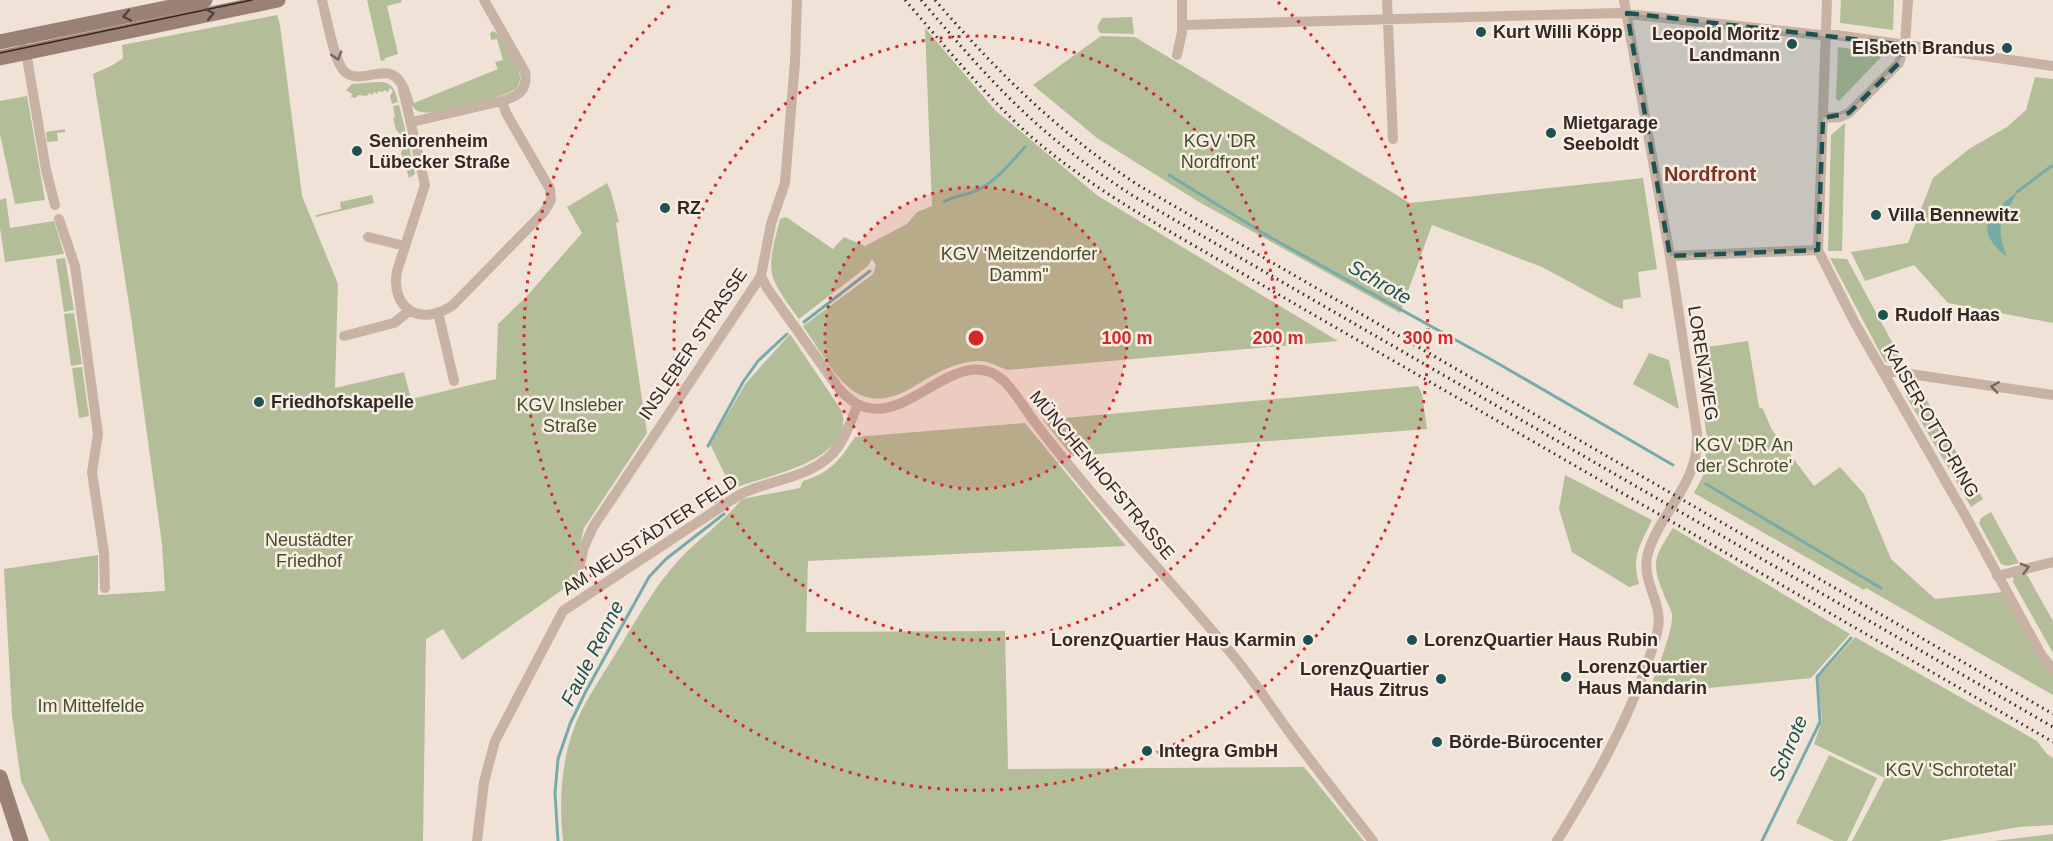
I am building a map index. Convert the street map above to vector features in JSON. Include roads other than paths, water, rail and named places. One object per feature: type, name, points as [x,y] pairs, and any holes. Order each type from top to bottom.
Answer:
[{"type":"main road","points":[[7,40],[205,0]]},
{"type":"main road","points":[[0,58],[278,0]]},
{"type":"main road","points":[[0,777],[21,841]]},
{"type":"street","points":[[322,0],[342,69],[354,76],[386,73],[396,76],[402,85],[412,122],[424,188],[396,280],[402,304],[409,311],[424,315],[453,305],[544,213],[550,204],[551,192],[548,185],[501,101]]},
{"type":"street","points":[[412,122],[501,101],[522,91],[526,83],[525,72],[484,0]]},
{"type":"street","name":"INSLEBER STRASSE","points":[[576,582],[584,547],[592,527],[760,276],[771,224],[785,185],[795,62],[797,0]]},
{"type":"street","points":[[1177,55],[1183,24],[1182,0]]},
{"type":"street","points":[[1387,0],[1393,139]]},
{"type":"street","name":"LORENZWEG","points":[[1557,841],[1612,745],[1641,682],[1656,636],[1659,617],[1647,579],[1646,559],[1653,538],[1691,473],[1696,459],[1697,433],[1670,256],[1624,0]]},
{"type":"street","name":"KAISER-OTTO-RING","points":[[1827,0],[1818,250],[1855,323],[1965,515],[2042,656],[2053,669]]},
{"type":"street","points":[[1823,118],[1840,117],[1849,113],[1899,63],[1905,45],[1908,0]]},
{"type":"street","points":[[1183,24],[1627,14],[1827,35],[2053,66]]},
{"type":"street","points":[[7,40],[26,52],[46,170],[55,206]]},
{"type":"street","points":[[59,219],[75,266],[98,434],[92,472],[104,553],[105,588]]},
{"type":"street","points":[[368,237],[405,246]]},
{"type":"street","points":[[1670,256],[1818,250]]},
{"type":"street","points":[[760,276],[837,387],[858,404]]},
{"type":"street","points":[[344,336],[394,323],[409,311]]},
{"type":"street","points":[[438,312],[454,381]]},
{"type":"street","name":"MÜNCHENHOFSTRASSE","points":[[858,404],[876,409],[898,406],[954,374],[967,370],[984,371],[1004,382],[1070,466],[1232,653],[1373,841]]},
{"type":"street","points":[[1883,370],[2053,395]]},
{"type":"street","name":"AM NEUSTÄDTER FELD","points":[[477,841],[484,782],[495,741],[563,611],[739,495],[822,463],[839,445],[858,404]]},
{"type":"street","points":[[1997,576],[2053,562]]},
{"type":"water","points":[[2017,192],[2004,214],[2001,225],[2002,241],[2007,257],[1990,239],[1987,230],[1988,223],[1992,215]]},
{"type":"waterway","name":"Faule Renne","points":[[944,202],[971,193],[989,183],[1025,147]]},
{"type":"waterway","points":[[2017,192],[2053,166]]},
{"type":"waterway","name":"Schrote","points":[[1169,175],[1268,236],[1492,360],[1673,465]]},
{"type":"waterway","name":"Faule Renne","points":[[804,322],[870,271]]},
{"type":"waterway","name":"Faule Renne","points":[[708,446],[743,382],[758,361],[787,334]]},
{"type":"waterway","name":"Schrote","points":[[1706,484],[1881,588]]},
{"type":"waterway","name":"Faule Renne","points":[[715,502],[729,491]]},
{"type":"waterway","name":"Faule Renne","points":[[558,841],[555,793],[558,759],[570,724],[586,691],[649,577],[666,559],[724,514]]},
{"type":"waterway","name":"Schrote","points":[[1762,841],[1820,722],[1817,677],[1851,638]]},
{"type":"tram line","points":[[0,53],[252,0]]},
{"type":"railway","points":[[905,0],[1010,117],[1061,161],[1116,199],[2053,742]]},
{"type":"railway","points":[[921,0],[977,64],[1049,135],[1097,172],[1135,197],[2053,727]]},
{"type":"railway","points":[[935,0],[1030,100],[1081,144],[1138,185],[2053,714]]},
{"type":"place","name":"Kurt Willi Köpp","points":[[1481,32]]},
{"type":"place","name":"Leopold Moritz Landmann","points":[[1792,44]]},
{"type":"place","name":"Elsbeth Brandus","points":[[2007,48]]},
{"type":"place","name":"Mietgarage Seeboldt","points":[[1551,133]]},
{"type":"place","name":"Seniorenheim Lübecker Straße","points":[[357,151]]},
{"type":"place","name":"RZ","points":[[665,208]]},
{"type":"place","name":"Villa Bennewitz","points":[[1876,215]]},
{"type":"place","name":"Rudolf Haas","points":[[1883,315]]},
{"type":"place","name":"Friedhofskapelle","points":[[259,402]]},
{"type":"place","name":"LorenzQuartier Haus Karmin","points":[[1308,640]]},
{"type":"place","name":"LorenzQuartier Haus Rubin","points":[[1412,640]]},
{"type":"place","name":"LorenzQuartier Haus Mandarin","points":[[1566,677]]},
{"type":"place","name":"LorenzQuartier Haus Zitrus","points":[[1441,679]]},
{"type":"place","name":"Börde-Bürocenter","points":[[1437,742]]},
{"type":"place","name":"Integra GmbH","points":[[1147,751]]},
{"type":"district","name":"Nordfront","points":[[1710,174]]},
{"type":"park label","name":"KGV 'DR Nordfront'","points":[[1220,151]]},
{"type":"park label","name":"KGV 'Meitzendorfer Damm\"","points":[[1019,264]]},
{"type":"park label","name":"KGV Insleber Straße","points":[[570,415]]},
{"type":"park label","name":"KGV 'DR An der Schrote'","points":[[1744,455]]},
{"type":"park label","name":"Neustädter Friedhof","points":[[309,550]]},
{"type":"park label","name":"Im Mittelfelde","points":[[91,706]]},
{"type":"park label","name":"KGV 'Schrotetal'","points":[[1951,770]]}]
